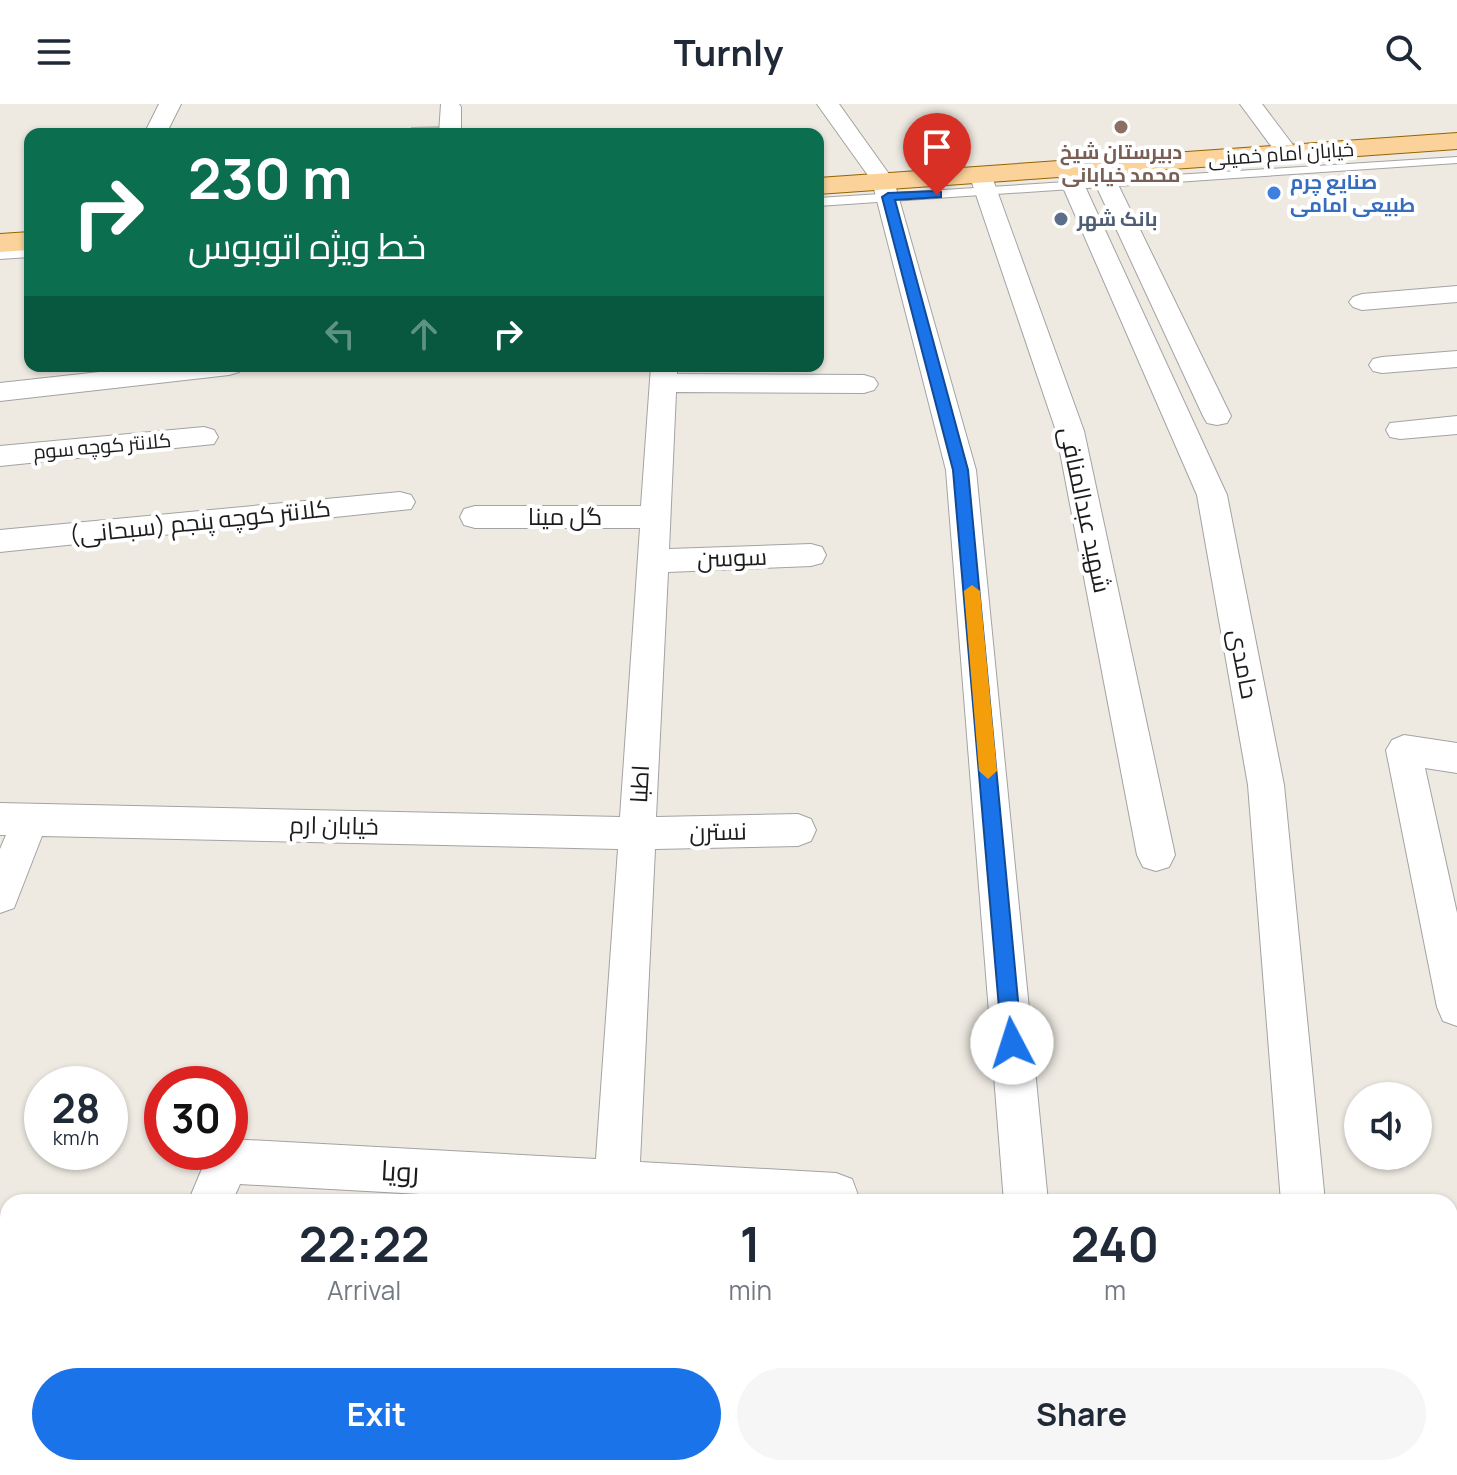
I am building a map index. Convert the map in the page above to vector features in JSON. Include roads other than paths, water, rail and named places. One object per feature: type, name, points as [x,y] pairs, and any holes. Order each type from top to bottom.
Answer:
[{"type":"main road","name":"خیابان امام خمینی","points":[[824,186],[885,189],[1086,176],[1288,153],[1457,141]]},
{"type":"main road","points":[[0,243],[24,241]]},
{"type":"street","points":[[158,128],[170,104]]},
{"type":"street","points":[[828,104],[885,189],[961,470],[1025,1194]]},
{"type":"street","points":[[1251,104],[1288,153]]},
{"type":"street","points":[[450,107],[450,128]]},
{"type":"street","points":[[1086,176],[1217,416]]},
{"type":"street","name":"حامدی","points":[[1086,176],[1212,495],[1266,785],[1303,1194]]},
{"type":"street","name":"شهید عبدالمنافی","points":[[983,183],[1070,431],[1156,855]]},
{"type":"street","points":[[1362,302],[1457,294]]},
{"type":"street","points":[[1382,365],[1457,359]]},
{"type":"street","points":[[0,392],[176,372]]},
{"type":"street","points":[[664,374],[864,384]]},
{"type":"street","name":"اطبا","points":[[617,1193],[664,374]]},
{"type":"street","points":[[1400,430],[1457,425]]},
{"type":"street","name":"کلانتر کوچه سوم","points":[[0,456],[204,437]]},
{"type":"street","name":"کلانتر کوچه پنجم (سبحانی)","points":[[0,541],[400,502]]},
{"type":"street","name":"گل مینا","points":[[475,517],[655,517]]},
{"type":"street","name":"سوسن","points":[[653,561],[811,555]]},
{"type":"street","points":[[1457,758],[1404,750],[1457,1007]]},
{"type":"street","name":"خیابان ارم","points":[[0,896],[15,819],[638,833]]},
{"type":"street","name":"نسترن","points":[[638,833],[798,830]]},
{"type":"street","name":"رویا","points":[[213,1194],[227,1161],[617,1193]]},
{"type":"street","points":[[617,1193],[726,1194]]},
{"type":"lane","points":[[1086,176],[1457,160]]},
{"type":"lane","points":[[824,201],[885,189]]},
{"type":"lane","points":[[0,255],[24,253]]},
{"type":"place","name":"دبیرستان شیخ محمد خیابانی","points":[[1121,127]]},
{"type":"place","name":"صنایع چرم طبیعی امامی","points":[[1274,193]]},
{"type":"place","name":"بانک شهر","points":[[1061,219]]}]
